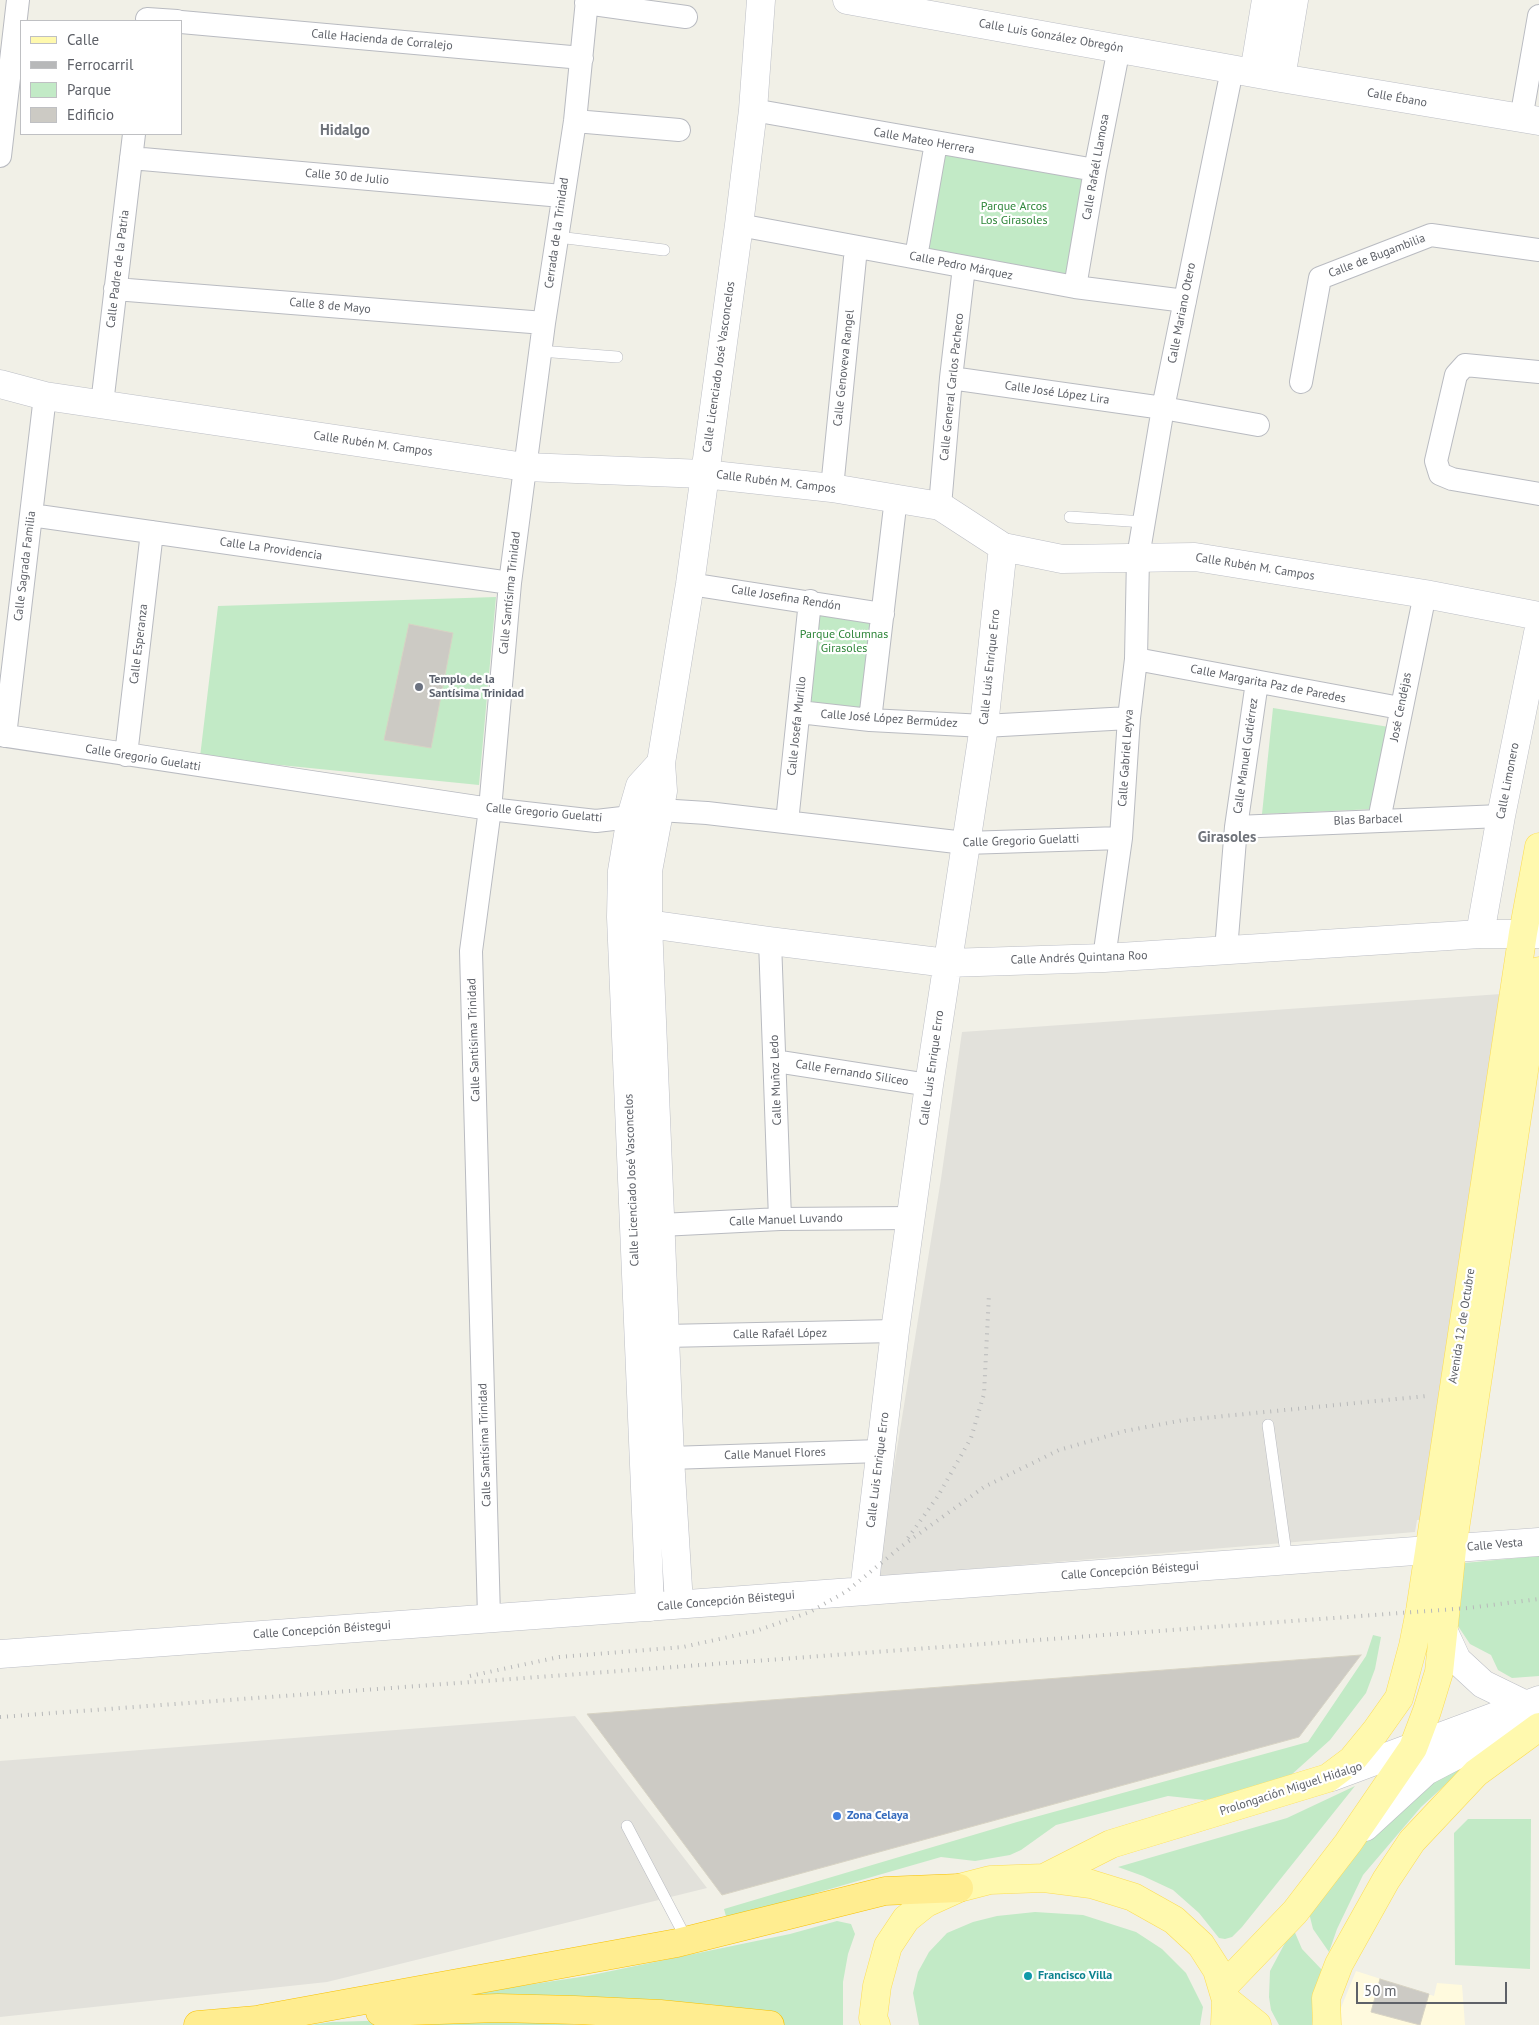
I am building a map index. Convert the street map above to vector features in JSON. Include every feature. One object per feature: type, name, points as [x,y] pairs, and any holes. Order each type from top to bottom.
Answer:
[{"type":"highway","points":[[261,2020],[687,1940],[885,1891],[959,1888]]},
{"type":"highway","points":[[198,2025],[415,2010],[498,2008],[660,2014],[770,2025]]},
{"type":"main road","name":"Avenida 12 de Octubre","points":[[1348,1843],[1412,1748],[1438,1672],[1444,1632],[1440,1550],[1531,934],[1539,847]]},
{"type":"main road","name":"Avenida 12 de Octubre","points":[[1328,1778],[1352,1760],[1376,1732],[1399,1698],[1413,1646],[1423,1587],[1440,1550],[1539,971]]},
{"type":"main road","points":[[1327,2025],[1326,1998],[1339,1964],[1386,1880],[1412,1841],[1476,1773],[1539,1727]]},
{"type":"main road","name":"Prolongación Miguel Hidalgo","points":[[1044,1878],[1111,1844],[1328,1778]]},
{"type":"main road","points":[[1225,2004],[1348,1843]]},
{"type":"main road","points":[[876,2025],[873,2018],[877,1986],[888,1946],[906,1919],[926,1902],[959,1888],[990,1880],[1044,1878],[1090,1884],[1133,1897],[1174,1920],[1201,1945],[1217,1970],[1225,2004],[1257,2025]]},
{"type":"street","points":[[0,156],[18,0]]},
{"type":"street","name":"Calle Licenciado José Vasconcelos","points":[[679,1604],[670,1458],[648,924],[648,871],[663,791],[660,763],[690,584],[739,225],[753,110],[761,0]]},
{"type":"street","name":"Calle Luis González Obregón","points":[[847,0],[1243,72]]},
{"type":"street","points":[[1243,72],[1266,0]]},
{"type":"street","points":[[1282,78],[1294,0]]},
{"type":"street","points":[[586,2],[686,16]]},
{"type":"street","name":"Cerrada de la Trinidad","points":[[525,467],[544,323],[558,237],[562,196],[575,121],[586,2]]},
{"type":"street","points":[[148,13],[173,20]]},
{"type":"street","points":[[1530,120],[1539,16]]},
{"type":"street","name":"Calle Hacienda de Corralejo","points":[[182,22],[582,58]]},
{"type":"street","name":"Calle Rafaél Llamosa","points":[[1075,287],[1095,170],[1119,48]]},
{"type":"street","name":"Calle Ébano","points":[[1243,72],[1530,120]]},
{"type":"street","name":"Calle Mariano Otero","points":[[1138,557],[1163,408],[1184,301],[1243,72]]},
{"type":"street","name":"Calle Mateo Herrera","points":[[753,110],[1095,170]]},
{"type":"street","points":[[575,121],[679,130]]},
{"type":"street","name":"Calle Padre de la Patria","points":[[102,404],[134,135]]},
{"type":"street","points":[[916,257],[936,143]]},
{"type":"street","name":"Calle 30 de Julio","points":[[131,158],[562,196]]},
{"type":"street","name":"Calle Pedro Márquez","points":[[739,225],[1075,287],[1184,301]]},
{"type":"street","name":"Calle de Bugambilia","points":[[1301,382],[1320,278],[1431,235],[1539,250]]},
{"type":"street","name":"Calle Genoveva Rangel","points":[[832,488],[856,248]]},
{"type":"street","name":"Calle General Carlos Pacheco","points":[[940,506],[951,378],[964,267]]},
{"type":"street","name":"Calle 8 de Mayo","points":[[115,289],[544,323]]},
{"type":"street","points":[[1539,372],[1465,365],[1456,375],[1436,461],[1440,474],[1452,479],[1539,494]]},
{"type":"street","name":"Calle José López Lira","points":[[951,378],[1163,408],[1258,425]]},
{"type":"street","name":"Calle Rubén M. Campos","points":[[0,384],[45,396],[525,467],[704,474],[832,488],[940,506],[1003,547],[1062,559],[1195,557],[1425,594],[1539,616]]},
{"type":"street","name":"Calle Sagrada Familia","points":[[2,736],[45,396]]},
{"type":"street","name":"Calle Santísima Trinidad","points":[[489,1617],[471,951],[490,809],[510,583],[525,467]]},
{"type":"street","points":[[870,720],[896,498]]},
{"type":"street","name":"Calle La Providencia","points":[[31,515],[510,583]]},
{"type":"street","name":"Calle Esperanza","points":[[126,755],[152,532]]},
{"type":"street","name":"Calle Luis Enrique Erro","points":[[864,1590],[894,1332],[947,963],[984,726],[1003,547]]},
{"type":"street","name":"Calle Gabriel Leyva","points":[[1104,958],[1121,838],[1128,718],[1136,659],[1138,557]]},
{"type":"street","name":"Calle Josefina Rendón","points":[[690,584],[810,601],[883,614]]},
{"type":"street","name":"José Cendéjas","points":[[1379,820],[1400,708],[1425,594]]},
{"type":"street","name":"Calle Josefa Murillo","points":[[786,822],[810,601]]},
{"type":"street","name":"Calle Limonero","points":[[1480,934],[1501,816],[1539,628]]},
{"type":"street","name":"Calle Margarita Paz de Paredes","points":[[1136,659],[1400,708]]},
{"type":"street","name":"Calle Manuel Gutiérrez","points":[[1226,950],[1236,827],[1257,682]]},
{"type":"street","name":"Calle José López Bermúdez","points":[[799,712],[870,720],[984,726],[1128,718]]},
{"type":"street","name":"Calle Gregorio Guelatti","points":[[2,736],[490,809],[596,820],[631,817],[659,810],[786,822],[965,843],[1121,838]]},
{"type":"street","name":"Calle Licenciado José Vasconcelos","points":[[650,1607],[621,917],[622,871],[631,817],[640,786],[660,763]]},
{"type":"street","name":"Blas Barbacel","points":[[1236,827],[1501,816]]},
{"type":"street","name":"Calle Andrés Quintana Roo","points":[[621,917],[648,924],[947,963],[1104,958],[1480,934],[1531,934]]},
{"type":"street","name":"Calle Muñoz Ledo","points":[[770,941],[776,1060],[780,1219]]},
{"type":"street","name":"Calle Fernando Siliceo","points":[[776,1060],[929,1085]]},
{"type":"street","name":"Calle Manuel Luvando","points":[[661,1225],[780,1219],[911,1218]]},
{"type":"street","name":"Calle Rafaél López","points":[[665,1336],[894,1332]]},
{"type":"street","name":"Calle Manuel Flores","points":[[670,1458],[880,1451]]},
{"type":"street","name":"Calle Vesta","points":[[1440,1550],[1539,1542]]},
{"type":"street","name":"Calle Concepción Béistegui","points":[[0,1654],[489,1617],[1440,1550]]},
{"type":"street","points":[[1387,1553],[1409,1565],[1423,1587]]},
{"type":"street","points":[[1348,1843],[1426,1771],[1497,1734],[1534,1708],[1484,1684],[1457,1660],[1444,1632]]},
{"type":"street","name":"Prolongación Miguel Hidalgo","points":[[1328,1778],[1534,1708]]},
{"type":"lane","points":[[558,237],[664,250]]},
{"type":"lane","points":[[540,351],[617,357]]},
{"type":"lane","points":[[1070,517],[1144,522]]},
{"type":"lane","points":[[1268,1425],[1288,1560]]},
{"type":"lane","points":[[627,1826],[687,1940]]},
{"type":"shaded area","points":[[1501,994],[1422,1520],[1417,1520],[1415,1532],[876,1577],[941,1179],[962,1032]]},
{"type":"shaded area","points":[[575,1716],[707,1888],[327,1982],[0,2017],[0,1761]]},
{"type":"shaded area","points":[[1356,1971],[1434,1996],[1437,1983],[1462,1985],[1465,2025],[1338,2025],[1338,2015]]},
{"type":"green space","name":"Parque Arcos Los Girasoles","points":[[939,147],[1092,174],[1072,278],[923,250]]},
{"type":"green space","points":[[496,597],[479,785],[200,757],[218,606]]},
{"type":"green space","name":"Parque Columnas Girasoles","points":[[817,605],[877,619],[865,717],[807,711]]},
{"type":"green space","points":[[1273,708],[1389,727],[1375,809],[1262,814]]},
{"type":"green space","points":[[1539,1556],[1539,1676],[1512,1678],[1498,1670],[1491,1655],[1470,1644],[1458,1626],[1464,1563]]},
{"type":"green space","points":[[1373,1635],[1381,1637],[1375,1669],[1366,1693],[1330,1740],[1290,1776],[1237,1794],[1205,1800],[1168,1796],[1056,1825],[1021,1850],[1010,1855],[975,1861],[941,1857],[816,1893],[802,1902],[728,1924],[724,1909],[1017,1822],[1308,1742],[1366,1656]]},
{"type":"green space","points":[[1467,1765],[1421,1807],[1363,1875],[1337,1929],[1329,1952],[1313,1929],[1307,1905],[1337,1867],[1414,1795],[1456,1766]]},
{"type":"green space","points":[[1355,1786],[1232,1937],[1219,1938],[1199,1913],[1173,1890],[1118,1867],[1287,1818]]},
{"type":"green space","points":[[1468,1819],[1531,1819],[1530,1969],[1455,1965],[1454,1833]]},
{"type":"green space","points":[[1035,1912],[1083,1915],[1136,1932],[1162,1949],[1186,1973],[1203,2007],[1200,2025],[919,2025],[913,1993],[918,1972],[929,1952],[947,1933],[973,1922],[997,1916]]},
{"type":"green space","points":[[837,1921],[851,1924],[855,1934],[848,1954],[843,1982],[843,2025],[719,2025],[716,2005],[609,1999],[453,1996],[587,1976],[790,1934]]},
{"type":"green space","points":[[1293,1928],[1302,1949],[1323,1971],[1314,2003],[1312,2025],[1279,2025],[1271,2010],[1269,1997],[1270,1971]]},
{"type":"green space","points":[[465,2018],[578,2025],[310,2025],[331,2022]]},
{"type":"building","name":"Templo de la Santísima Trinidad","points":[[409,624],[453,633],[431,748],[384,740]]},
{"type":"building","name":"Zona Celaya","points":[[1361,1655],[1299,1737],[722,1895],[587,1714]]},
{"type":"building","points":[[1380,1979],[1429,1994],[1420,2025],[1371,2012]]},
{"type":"railway","points":[[908,1538],[938,1496],[971,1438],[984,1394],[989,1294]]},
{"type":"railway","points":[[470,1676],[559,1657],[683,1647],[756,1631],[810,1612],[847,1591],[902,1546],[984,1487],[1059,1450],[1125,1431],[1184,1420],[1427,1396]]},
{"type":"railway","points":[[0,1717],[1468,1608],[1539,1599]]},
{"type":"place","name":"Templo de la Santísima Trinidad","points":[[419,687]]},
{"type":"place","name":"Zona Celaya","points":[[837,1816]]},
{"type":"place","name":"Francisco Villa","points":[[1028,1976]]},
{"type":"district","name":"Hidalgo","points":[[345,131]]},
{"type":"district","name":"Girasoles","points":[[1227,838]]}]
